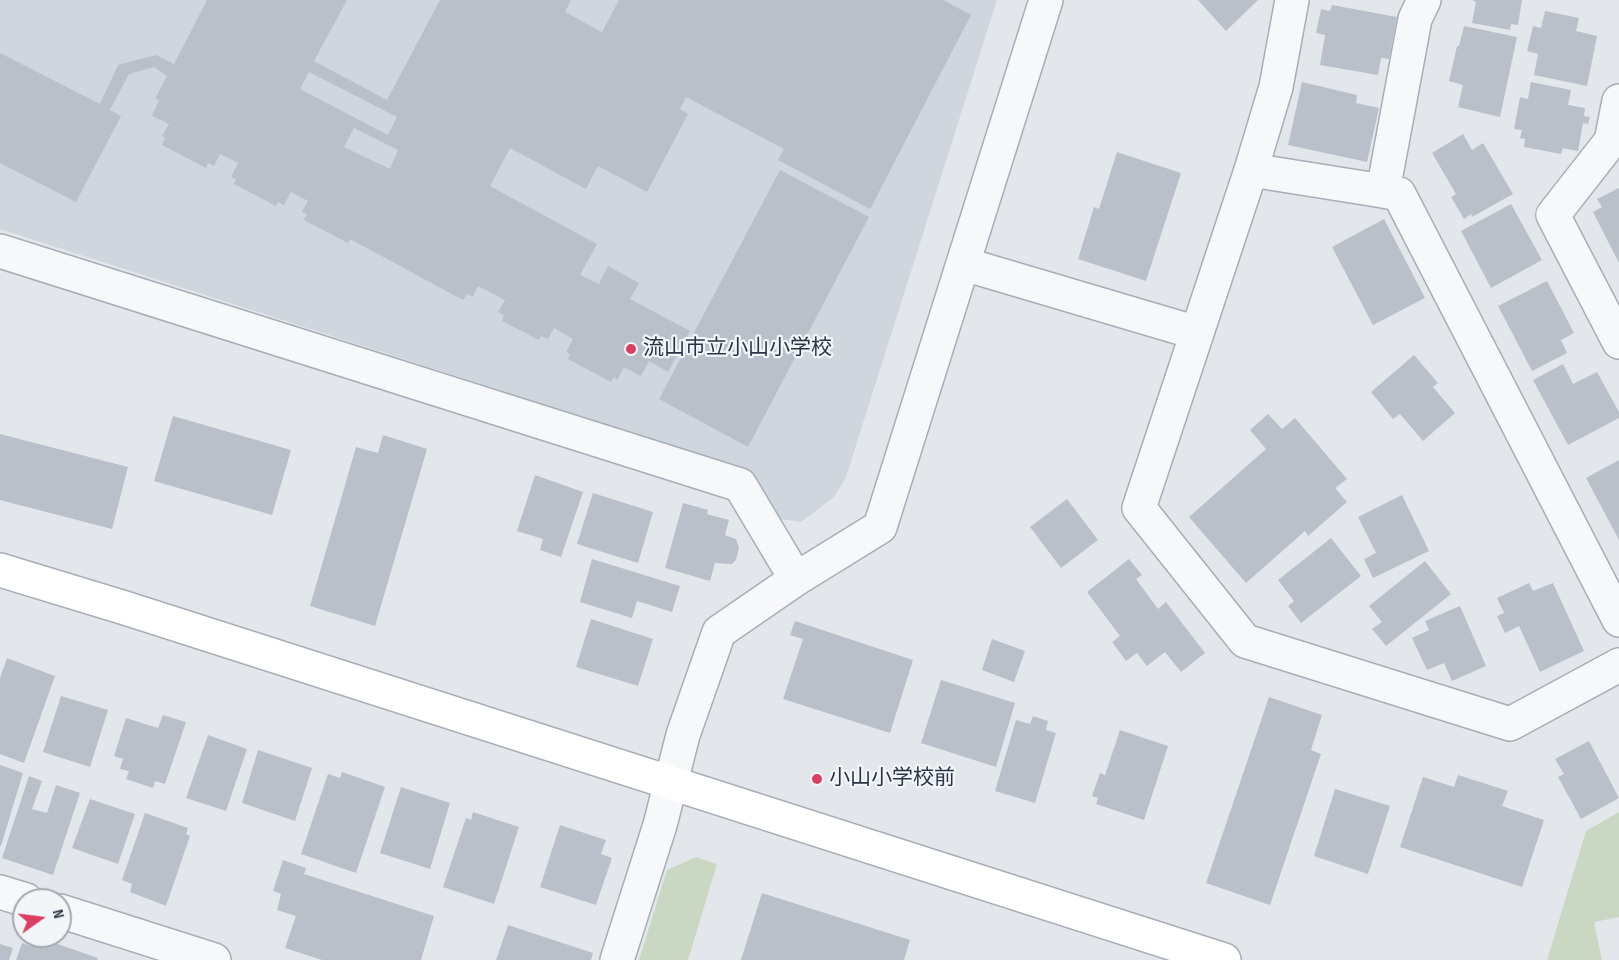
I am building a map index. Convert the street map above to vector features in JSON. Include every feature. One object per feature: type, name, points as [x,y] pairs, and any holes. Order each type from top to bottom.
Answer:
[{"type":"street","points":[[617,960],[672,783],[683,735],[719,632],[796,579],[880,527],[1046,0]]},
{"type":"street","points":[[1292,0],[1276,87],[1251,170],[1139,508],[1245,641],[1510,724],[1619,665]]},
{"type":"street","points":[[1383,191],[1415,20],[1424,0]]},
{"type":"street","points":[[1619,101],[1611,141],[1553,215],[1619,342]]},
{"type":"street","points":[[1251,170],[1399,194],[1619,620]]},
{"type":"street","points":[[0,251],[740,485],[796,579]]},
{"type":"street","points":[[964,264],[1197,333]]},
{"type":"street","points":[[0,570],[1224,960]]},
{"type":"street","points":[[72,915],[214,960]]},
{"type":"shaded area","name":"流山市立小山小学校","points":[[0,0],[997,0],[846,477],[834,497],[801,522],[781,519],[748,470],[0,229]]},
{"type":"green space","points":[[1619,812],[1619,917],[1594,922],[1602,960],[1547,960],[1586,831]]},
{"type":"green space","points":[[696,857],[717,864],[688,960],[639,960],[667,870]]},
{"type":"building","points":[[207,0],[347,0],[314,61],[387,100],[440,0],[571,0],[565,12],[602,32],[619,0],[943,0],[971,15],[870,209],[778,160],[784,149],[686,97],[680,109],[688,114],[647,192],[598,166],[586,189],[510,148],[490,186],[597,244],[580,275],[599,284],[608,266],[639,283],[630,299],[690,331],[668,372],[649,361],[641,376],[624,367],[617,380],[614,377],[611,382],[568,359],[570,354],[566,352],[573,339],[554,328],[548,339],[541,336],[539,340],[502,321],[504,315],[498,312],[505,300],[478,286],[473,297],[467,294],[463,300],[350,239],[348,243],[304,220],[307,214],[302,212],[308,201],[291,192],[284,205],[278,202],[276,206],[234,184],[236,179],[231,177],[238,163],[220,154],[214,166],[208,163],[206,168],[162,145],[165,138],[162,136],[169,124],[152,116],[159,100],[155,99],[167,76],[154,67],[129,74],[110,110],[121,116],[76,202],[0,163],[0,53],[100,104],[118,65],[156,55],[174,64]],"holes":[[[309,72],[397,117],[388,135],[300,89]],[[354,128],[398,150],[390,169],[344,147]]]},
{"type":"building","points":[[1198,0],[1258,0],[1226,31]]},
{"type":"building","points":[[1472,0],[1522,0],[1518,25],[1511,24],[1510,30],[1472,23],[1476,2]]},
{"type":"building","points":[[1332,5],[1397,17],[1389,59],[1381,58],[1378,75],[1320,65],[1325,35],[1316,33],[1321,9],[1330,11]]},
{"type":"building","points":[[1545,11],[1579,18],[1576,31],[1597,36],[1587,86],[1534,75],[1538,54],[1527,51],[1533,26],[1541,28]]},
{"type":"building","points":[[1464,26],[1517,37],[1500,117],[1458,107],[1463,85],[1449,81]]},
{"type":"building","points":[[1302,82],[1357,95],[1356,103],[1379,108],[1367,162],[1288,145]]},
{"type":"building","points":[[1531,82],[1571,90],[1568,105],[1585,108],[1584,116],[1590,117],[1588,124],[1583,123],[1578,151],[1563,148],[1561,154],[1524,147],[1525,139],[1520,138],[1522,130],[1514,129],[1520,97],[1528,99]]},
{"type":"building","points":[[1463,134],[1472,150],[1483,143],[1513,194],[1472,217],[1471,214],[1464,219],[1451,197],[1456,194],[1432,153]]},
{"type":"building","points":[[1117,152],[1181,173],[1146,281],[1078,259],[1094,207],[1099,209]]},
{"type":"building","points":[[780,170],[869,217],[748,447],[659,399]]},
{"type":"building","points":[[1619,188],[1619,263],[1593,212],[1602,207],[1597,199]]},
{"type":"building","points":[[1511,204],[1542,260],[1491,288],[1461,231]]},
{"type":"building","points":[[1384,219],[1425,298],[1373,325],[1332,247]]},
{"type":"building","points":[[1547,281],[1574,333],[1561,340],[1567,353],[1532,371],[1498,306]]},
{"type":"building","points":[[1414,355],[1438,383],[1433,387],[1455,413],[1423,441],[1400,414],[1393,419],[1371,392]]},
{"type":"building","points":[[1563,364],[1573,384],[1597,372],[1619,412],[1619,418],[1568,445],[1533,380]]},
{"type":"building","points":[[1268,414],[1282,429],[1295,418],[1347,479],[1335,488],[1347,502],[1308,536],[1305,531],[1246,583],[1189,517],[1266,449],[1250,430]]},
{"type":"building","points":[[173,416],[291,450],[272,515],[154,481]]},
{"type":"building","points":[[0,434],[128,467],[112,529],[0,500]]},
{"type":"building","points":[[383,435],[427,449],[375,626],[310,606],[356,447],[378,453]]},
{"type":"building","points":[[1619,460],[1619,540],[1586,478]]},
{"type":"building","points":[[535,475],[583,492],[561,557],[540,550],[543,539],[517,531]]},
{"type":"building","points":[[593,493],[653,512],[638,563],[577,544]]},
{"type":"building","points":[[1402,495],[1429,551],[1373,578],[1364,559],[1376,553],[1358,517]]},
{"type":"building","points":[[1067,499],[1098,540],[1061,568],[1030,527]]},
{"type":"building","points":[[683,503],[708,510],[707,514],[729,520],[725,535],[736,539],[739,548],[736,560],[732,564],[715,563],[710,581],[665,568]]},
{"type":"building","points":[[1331,538],[1361,576],[1301,623],[1288,606],[1294,601],[1278,580]]},
{"type":"building","points":[[592,559],[680,586],[672,612],[637,601],[632,618],[580,602]]},
{"type":"building","points":[[1129,559],[1142,575],[1136,579],[1158,609],[1166,602],[1205,653],[1181,672],[1165,652],[1147,666],[1137,653],[1126,661],[1112,642],[1120,636],[1087,592]]},
{"type":"building","points":[[1425,561],[1451,594],[1386,646],[1372,629],[1382,622],[1369,606]]},
{"type":"building","points":[[1529,583],[1533,591],[1553,583],[1584,651],[1540,672],[1519,626],[1505,633],[1497,616],[1504,613],[1497,598]]},
{"type":"building","points":[[1460,606],[1486,666],[1452,681],[1444,663],[1427,670],[1412,638],[1429,630],[1425,621]]},
{"type":"building","points":[[591,619],[653,639],[638,686],[576,667]]},
{"type":"building","points":[[795,621],[913,660],[890,733],[783,699],[803,639],[790,635]]},
{"type":"building","points":[[992,639],[1025,651],[1014,682],[982,670]]},
{"type":"building","points":[[7,658],[55,676],[24,763],[0,754],[0,678]]},
{"type":"building","points":[[941,680],[1015,703],[996,767],[921,743]]},
{"type":"building","points":[[61,696],[108,710],[90,767],[43,752]]},
{"type":"building","points":[[1269,697],[1322,715],[1311,750],[1321,754],[1270,905],[1206,883]]},
{"type":"building","points":[[163,715],[186,722],[165,784],[155,781],[153,788],[126,779],[129,771],[120,769],[123,759],[114,756],[126,718],[158,728]]},
{"type":"building","points":[[1033,716],[1048,721],[1046,730],[1056,733],[1035,803],[995,791],[1016,720],[1030,724]]},
{"type":"building","points":[[1120,730],[1168,746],[1144,820],[1096,804],[1098,798],[1092,796],[1100,773],[1105,775]]},
{"type":"building","points":[[208,735],[247,749],[226,811],[186,798]]},
{"type":"building","points":[[1589,741],[1619,798],[1581,819],[1558,777],[1564,774],[1555,759]]},
{"type":"building","points":[[258,750],[312,768],[295,821],[242,803]]},
{"type":"building","points":[[0,765],[23,773],[1,846],[0,846]]},
{"type":"building","points":[[342,772],[385,787],[356,873],[301,854],[328,774],[340,778]]},
{"type":"building","points":[[1458,775],[1508,791],[1502,806],[1544,820],[1522,887],[1400,847],[1423,777],[1454,787]]},
{"type":"building","points":[[29,776],[42,781],[32,809],[47,813],[56,785],[80,793],[53,875],[2,858]]},
{"type":"building","points":[[401,787],[450,803],[430,869],[380,853]]},
{"type":"building","points":[[1335,789],[1390,806],[1368,874],[1314,856]]},
{"type":"building","points":[[90,799],[135,814],[118,864],[72,848]]},
{"type":"building","points":[[473,812],[519,827],[494,904],[443,887],[466,818],[471,820]]},
{"type":"building","points":[[145,813],[188,828],[186,834],[190,836],[166,906],[130,892],[132,884],[122,880]]},
{"type":"building","points":[[560,825],[606,840],[601,854],[612,858],[596,905],[540,887]]},
{"type":"building","points":[[283,860],[306,868],[304,874],[434,916],[421,960],[322,960],[285,948],[296,916],[277,910],[281,894],[273,891]]},
{"type":"building","points":[[762,893],[910,940],[904,960],[741,960]]},
{"type":"building","points":[[508,925],[593,953],[591,960],[496,960]]},
{"type":"building","points":[[0,944],[13,948],[9,960],[0,960]]},
{"type":"building","points":[[20,948],[69,948],[98,958],[97,960],[16,960]]},
{"type":"place","name":"流山市立小山小学校","points":[[631,349]]},
{"type":"place","name":"小山小学校前","points":[[817,779]]}]
